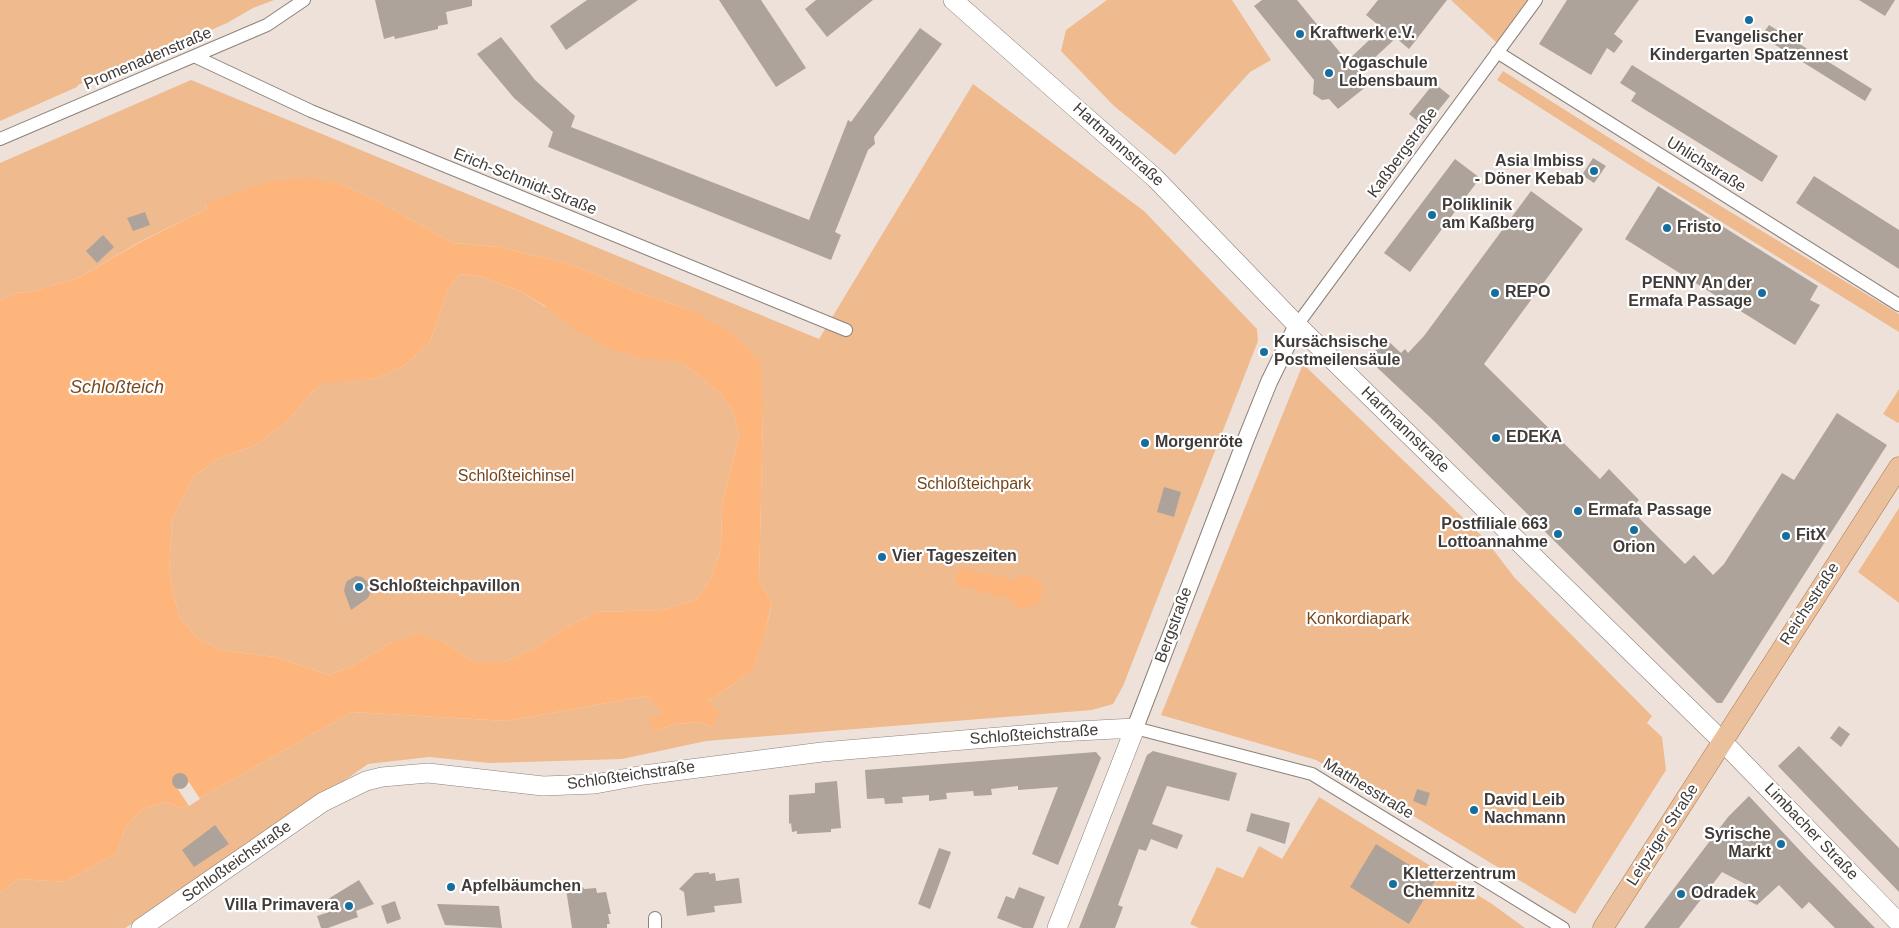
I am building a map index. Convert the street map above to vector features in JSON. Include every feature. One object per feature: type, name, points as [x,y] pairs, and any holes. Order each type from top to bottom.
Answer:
[{"type":"main road","name":"Hartmannstraße","points":[[953,0],[1156,178],[1297,325],[1722,741]]},
{"type":"main road","name":"Reichsstraße","points":[[1722,741],[1899,467]]},
{"type":"main road","name":"Schloßteichstraße","points":[[142,928],[322,802],[366,781],[382,777],[428,773],[543,786],[595,784],[644,775],[822,752],[1058,732],[1135,728]]},
{"type":"main road","name":"Bergstraße","points":[[1058,928],[1135,728]]},
{"type":"main road","name":"Limbacher Straße","points":[[1722,741],[1899,923]]},
{"type":"main road","name":"Leipziger Straße","points":[[1603,928],[1722,741]]},
{"type":"street","name":"Promenadenstraße","points":[[0,140],[267,25],[304,0]]},
{"type":"street","name":"Kaßbergstraße","points":[[1297,325],[1536,0]]},
{"type":"street","name":"Uhlichstraße","points":[[1497,52],[1899,305]]},
{"type":"street","name":"Erich-Schmidt-Straße","points":[[196,57],[311,111],[846,330]]},
{"type":"street","name":"Bergstraße","points":[[1135,728],[1262,398],[1297,325]]},
{"type":"street","name":"Matthesstraße","points":[[1135,728],[1312,774],[1563,928]]},
{"type":"green space","points":[[0,0],[274,0],[253,8],[227,23],[93,82],[92,79],[78,85],[0,121]]},
{"type":"green space","points":[[1107,0],[1232,0],[1271,60],[1250,72],[1175,155],[1114,106],[1061,51],[1066,30]]},
{"type":"green space","points":[[1451,0],[1528,0],[1497,43]]},
{"type":"green space","points":[[1503,71],[1643,159],[1899,314],[1899,332],[1636,169],[1497,80]]},
{"type":"green space","name":"Schloßteichpark","points":[[191,80],[819,339],[973,84],[1144,211],[1257,329],[1258,341],[1123,686],[1113,704],[1092,710],[706,741],[622,759],[490,763],[429,757],[368,764],[195,886],[125,928],[0,928],[0,892],[19,879],[65,882],[117,853],[125,828],[143,809],[165,802],[182,808],[352,712],[507,721],[646,696],[666,713],[653,731],[676,724],[700,722],[713,727],[708,702],[754,669],[768,620],[772,602],[759,581],[763,410],[693,311],[637,292],[570,264],[499,247],[453,243],[381,203],[339,183],[205,204],[207,209],[141,241],[78,278],[30,292],[16,293],[0,301],[0,163]]},
{"type":"green space","name":"Schloßteichinsel","points":[[459,274],[483,277],[522,292],[544,306],[667,360],[683,363],[722,395],[733,411],[739,435],[722,506],[721,549],[710,580],[697,599],[663,610],[597,612],[565,628],[537,647],[505,662],[474,662],[445,643],[394,641],[355,665],[329,675],[275,657],[221,650],[198,638],[179,617],[169,573],[172,519],[193,477],[218,459],[254,446],[288,421],[313,391],[324,382],[376,378],[404,366],[430,342],[448,290]]},
{"type":"green space","name":"Konkordiapark","points":[[1303,364],[1485,539],[1514,577],[1652,716],[1647,723],[1662,737],[1666,770],[1575,914],[1377,794],[1316,760],[1161,715]]},
{"type":"green space","points":[[1899,389],[1899,422],[1898,423],[1883,414]]},
{"type":"green space","points":[[1899,508],[1899,603],[1858,572]]},
{"type":"green space","points":[[1319,797],[1492,904],[1525,928],[1199,928],[1190,924],[1217,867],[1243,878],[1259,846],[1282,859]]},
{"type":"water","name":"Schloßteich","points":[[307,178],[339,183],[381,203],[453,243],[499,247],[570,264],[637,292],[693,311],[730,332],[760,360],[763,410],[759,581],[772,602],[754,669],[708,702],[719,712],[713,727],[700,722],[676,724],[653,731],[649,718],[665,713],[646,696],[507,721],[352,712],[182,808],[165,802],[143,809],[125,828],[117,853],[65,882],[19,879],[0,892],[0,301],[16,293],[30,292],[78,278],[142,241],[207,209],[205,203],[270,181]],"holes":[[[459,274],[483,277],[522,292],[545,306],[579,332],[612,350],[643,358],[683,363],[722,395],[733,411],[739,435],[722,506],[721,549],[710,580],[697,599],[663,610],[597,612],[565,628],[537,647],[505,662],[474,662],[445,643],[421,635],[394,641],[355,665],[329,675],[275,657],[221,650],[198,638],[179,617],[169,573],[172,519],[193,477],[218,459],[254,446],[288,421],[313,391],[324,383],[376,378],[404,366],[430,342],[448,290]]]},
{"type":"water","points":[[965,567],[980,574],[981,571],[996,577],[997,575],[1006,577],[1005,579],[1012,581],[1018,576],[1023,577],[1024,574],[1034,577],[1033,579],[1042,584],[1041,588],[1043,589],[1040,602],[1037,602],[1036,606],[1026,607],[1025,610],[1016,607],[1016,604],[1012,603],[1007,597],[1002,596],[1001,598],[970,588],[961,588],[955,584],[959,568],[965,569]]},
{"type":"pier","points":[[189,782],[200,799],[189,806],[177,788],[183,788]]},
{"type":"building","points":[[375,0],[472,0],[472,6],[446,12],[448,24],[438,26],[438,29],[395,39],[394,36],[384,39]]},
{"type":"building","points":[[587,0],[638,0],[566,50],[550,26]]},
{"type":"building","points":[[719,0],[761,0],[806,68],[776,87]]},
{"type":"building","points":[[816,0],[873,0],[827,37],[805,9]]},
{"type":"building","name":"Kraftwerk e.V.","points":[[1262,0],[1297,0],[1347,61],[1382,28],[1366,15],[1378,0],[1447,0],[1409,49],[1396,38],[1357,74],[1367,86],[1338,109],[1329,99],[1322,100],[1313,94],[1314,80],[1254,6]]},
{"type":"building","points":[[1567,0],[1639,0],[1614,34],[1623,41],[1614,53],[1607,48],[1591,75],[1539,44]]},
{"type":"building","points":[[1859,0],[1895,0],[1885,16]]},
{"type":"building","points":[[1769,25],[1872,89],[1865,101],[1761,36]]},
{"type":"building","points":[[920,28],[942,44],[874,137],[875,144],[868,150],[835,232],[841,235],[831,260],[548,147],[553,132],[514,98],[477,54],[501,37],[535,80],[575,116],[571,127],[809,220],[848,120],[851,122]]},
{"type":"building","points":[[1632,65],[1778,156],[1762,182],[1631,101],[1636,93],[1620,83]]},
{"type":"building","points":[[1434,83],[1450,96],[1425,127],[1409,114]]},
{"type":"building","name":"Asia Imbiss - Döner Kebab","points":[[1593,158],[1606,166],[1594,183],[1582,175]]},
{"type":"building","name":"Poliklinik am Kaßberg","points":[[1455,159],[1480,178],[1410,272],[1384,253]]},
{"type":"building","points":[[1814,176],[1899,230],[1899,269],[1796,203]]},
{"type":"building","points":[[1658,186],[1818,286],[1810,300],[1820,305],[1795,345],[1625,239]]},
{"type":"building","points":[[1531,191],[1583,229],[1484,364],[1600,479],[1609,469],[1639,500],[1630,509],[1685,564],[1694,555],[1713,575],[1724,564],[1782,473],[1794,480],[1837,413],[1887,445],[1722,703],[1717,703],[1434,421],[1368,359],[1386,339],[1401,353],[1405,349],[1408,353],[1424,336]]},
{"type":"building","points":[[145,212],[150,225],[133,231],[127,218]]},
{"type":"building","points":[[103,235],[114,247],[97,263],[86,251]]},
{"type":"building","points":[[1164,487],[1181,492],[1174,517],[1157,512]]},
{"type":"building","points":[[356,576],[362,577],[369,583],[370,594],[368,598],[351,610],[344,591],[347,581]]},
{"type":"building","points":[[1839,726],[1850,734],[1841,747],[1830,738]]},
{"type":"building","points":[[1799,746],[1899,848],[1899,892],[1778,766]]},
{"type":"building","points":[[1153,751],[1237,773],[1229,801],[1167,786],[1152,824],[1183,835],[1177,849],[1151,839],[1146,851],[1139,849],[1118,905],[1123,907],[1115,928],[1079,928],[1147,755]]},
{"type":"building","points":[[1096,752],[1101,758],[1058,865],[1032,854],[1058,787],[1018,790],[1018,786],[991,789],[992,795],[974,796],[973,791],[946,793],[947,799],[929,801],[929,795],[902,797],[903,803],[885,804],[884,798],[867,799],[865,770]]},
{"type":"building","points":[[177,773],[183,773],[188,778],[186,787],[177,789],[172,784],[172,778]]},
{"type":"building","points":[[837,781],[841,828],[831,829],[831,832],[797,834],[797,831],[792,832],[791,823],[789,824],[789,795],[815,793],[815,783]]},
{"type":"building","points":[[1417,789],[1430,793],[1426,806],[1413,801]]},
{"type":"building","points":[[1749,796],[1875,928],[1835,928],[1809,902],[1802,909],[1779,885],[1757,905],[1745,899],[1751,887],[1722,872],[1679,928],[1644,928],[1728,817]]},
{"type":"building","points":[[1251,813],[1290,823],[1285,844],[1246,831]]},
{"type":"building","points":[[215,825],[229,844],[194,867],[182,850]]},
{"type":"building","name":"Kletterzentrum Chemnitz","points":[[1376,844],[1435,881],[1409,924],[1350,887]]},
{"type":"building","points":[[939,848],[951,852],[930,909],[918,904]]},
{"type":"building","points":[[709,872],[709,874],[715,873],[716,881],[739,878],[742,903],[714,906],[715,912],[687,916],[684,892],[679,889],[695,873]]},
{"type":"building","name":"Villa Primavera","points":[[359,880],[374,904],[356,911],[358,917],[328,928],[321,928],[317,916],[332,911],[328,899]]},
{"type":"building","points":[[583,887],[584,889],[596,888],[597,893],[606,892],[611,914],[608,914],[610,924],[607,924],[607,928],[572,928],[566,889]]},
{"type":"building","points":[[1019,887],[1045,897],[1033,928],[1023,928],[997,918],[1006,896],[1014,899]]},
{"type":"building","points":[[395,901],[401,919],[387,924],[381,906]]},
{"type":"building","points":[[437,904],[499,906],[502,928],[445,925]]},
{"type":"place","name":"Evangelischer Kindergarten Spatzennest","points":[[1749,20]]},
{"type":"place","name":"Kraftwerk e.V.","points":[[1300,34]]},
{"type":"place","name":"Yogaschule Lebensbaum","points":[[1329,73]]},
{"type":"place","name":"Asia Imbiss - Döner Kebab","points":[[1594,171]]},
{"type":"place","name":"Poliklinik am Kaßberg","points":[[1432,215]]},
{"type":"place","name":"Fristo","points":[[1667,228]]},
{"type":"place","name":"REPO","points":[[1495,293]]},
{"type":"place","name":"PENNY An der Ermafa Passage","points":[[1762,293]]},
{"type":"place","name":"Kursächsische Postmeilensäule","points":[[1264,352]]},
{"type":"place","name":"EDEKA","points":[[1496,438]]},
{"type":"place","name":"Morgenröte","points":[[1145,443]]},
{"type":"place","name":"Ermafa Passage","points":[[1578,511]]},
{"type":"place","name":"Orion","points":[[1634,530]]},
{"type":"place","name":"Postfiliale 663 Lottoannahme","points":[[1558,534]]},
{"type":"place","name":"FitX","points":[[1786,536]]},
{"type":"place","name":"Vier Tageszeiten","points":[[882,557]]},
{"type":"place","name":"Schloßteichpavillon","points":[[359,587]]},
{"type":"place","name":"David Leib Nachmann","points":[[1474,810]]},
{"type":"place","name":"Syrische Markt","points":[[1781,844]]},
{"type":"place","name":"Kletterzentrum Chemnitz","points":[[1393,884]]},
{"type":"place","name":"Apfelbäumchen","points":[[451,887]]},
{"type":"place","name":"Odradek","points":[[1681,894]]},
{"type":"place","name":"Villa Primavera","points":[[349,906]]}]
